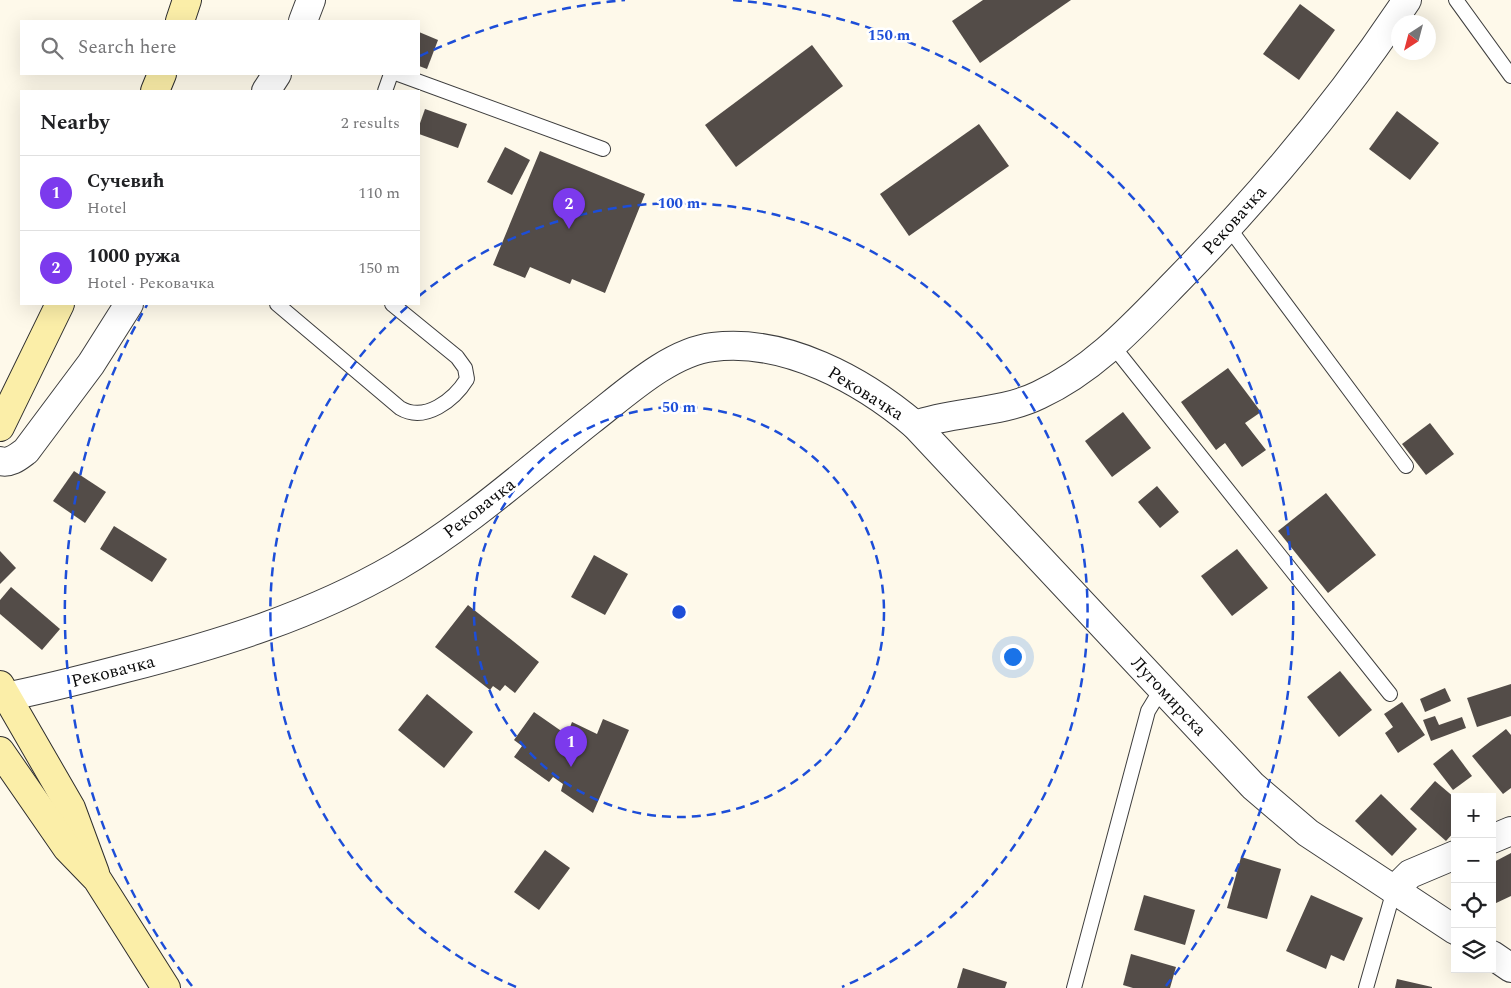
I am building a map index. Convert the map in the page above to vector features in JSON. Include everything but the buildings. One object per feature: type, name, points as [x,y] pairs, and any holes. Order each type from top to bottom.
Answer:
[{"type":"main road","points":[[180,20],[187,0]]},
{"type":"main road","points":[[155,90],[162,75]]},
{"type":"main road","points":[[0,427],[60,305]]},
{"type":"main road","points":[[3,693],[71,808],[97,880]]},
{"type":"main road","points":[[0,751],[67,848],[97,880],[166,988]]},
{"type":"street","points":[[303,20],[311,0]]},
{"type":"street","name":"Рековачка","points":[[3,693],[174,656],[265,628],[341,597],[397,566],[442,537],[638,383],[686,355],[711,347],[739,346],[773,351],[824,366],[891,405],[915,425],[933,419],[1026,402],[1059,385],[1114,346],[1229,228],[1321,122],[1373,52],[1407,0]]},
{"type":"street","points":[[267,90],[276,75]]},
{"type":"street","points":[[0,461],[4,462],[17,458],[26,451],[91,364],[128,305]]},
{"type":"street","name":"Лугомирска","points":[[915,425],[1231,764],[1279,809],[1316,838],[1452,928]]},
{"type":"street","points":[[1494,838],[1511,831]]},
{"type":"street","points":[[1394,890],[1410,874],[1451,857]]},
{"type":"street","points":[[1496,958],[1511,968]]},
{"type":"lane","points":[[1456,0],[1511,76]]},
{"type":"lane","points":[[385,90],[391,75]]},
{"type":"lane","points":[[401,75],[603,149]]},
{"type":"lane","points":[[1229,228],[1406,466]]},
{"type":"lane","points":[[279,305],[400,408],[408,413],[431,412],[462,388],[468,379],[466,368],[457,357],[393,305]]},
{"type":"lane","points":[[1114,346],[1390,694]]},
{"type":"lane","points":[[1074,988],[1148,711],[1162,688]]},
{"type":"lane","points":[[1366,988],[1394,890]]},
{"type":"place","name":"1000 ружа","points":[[569,229]]},
{"type":"place","name":"Сучевић","points":[[571,767]]}]
